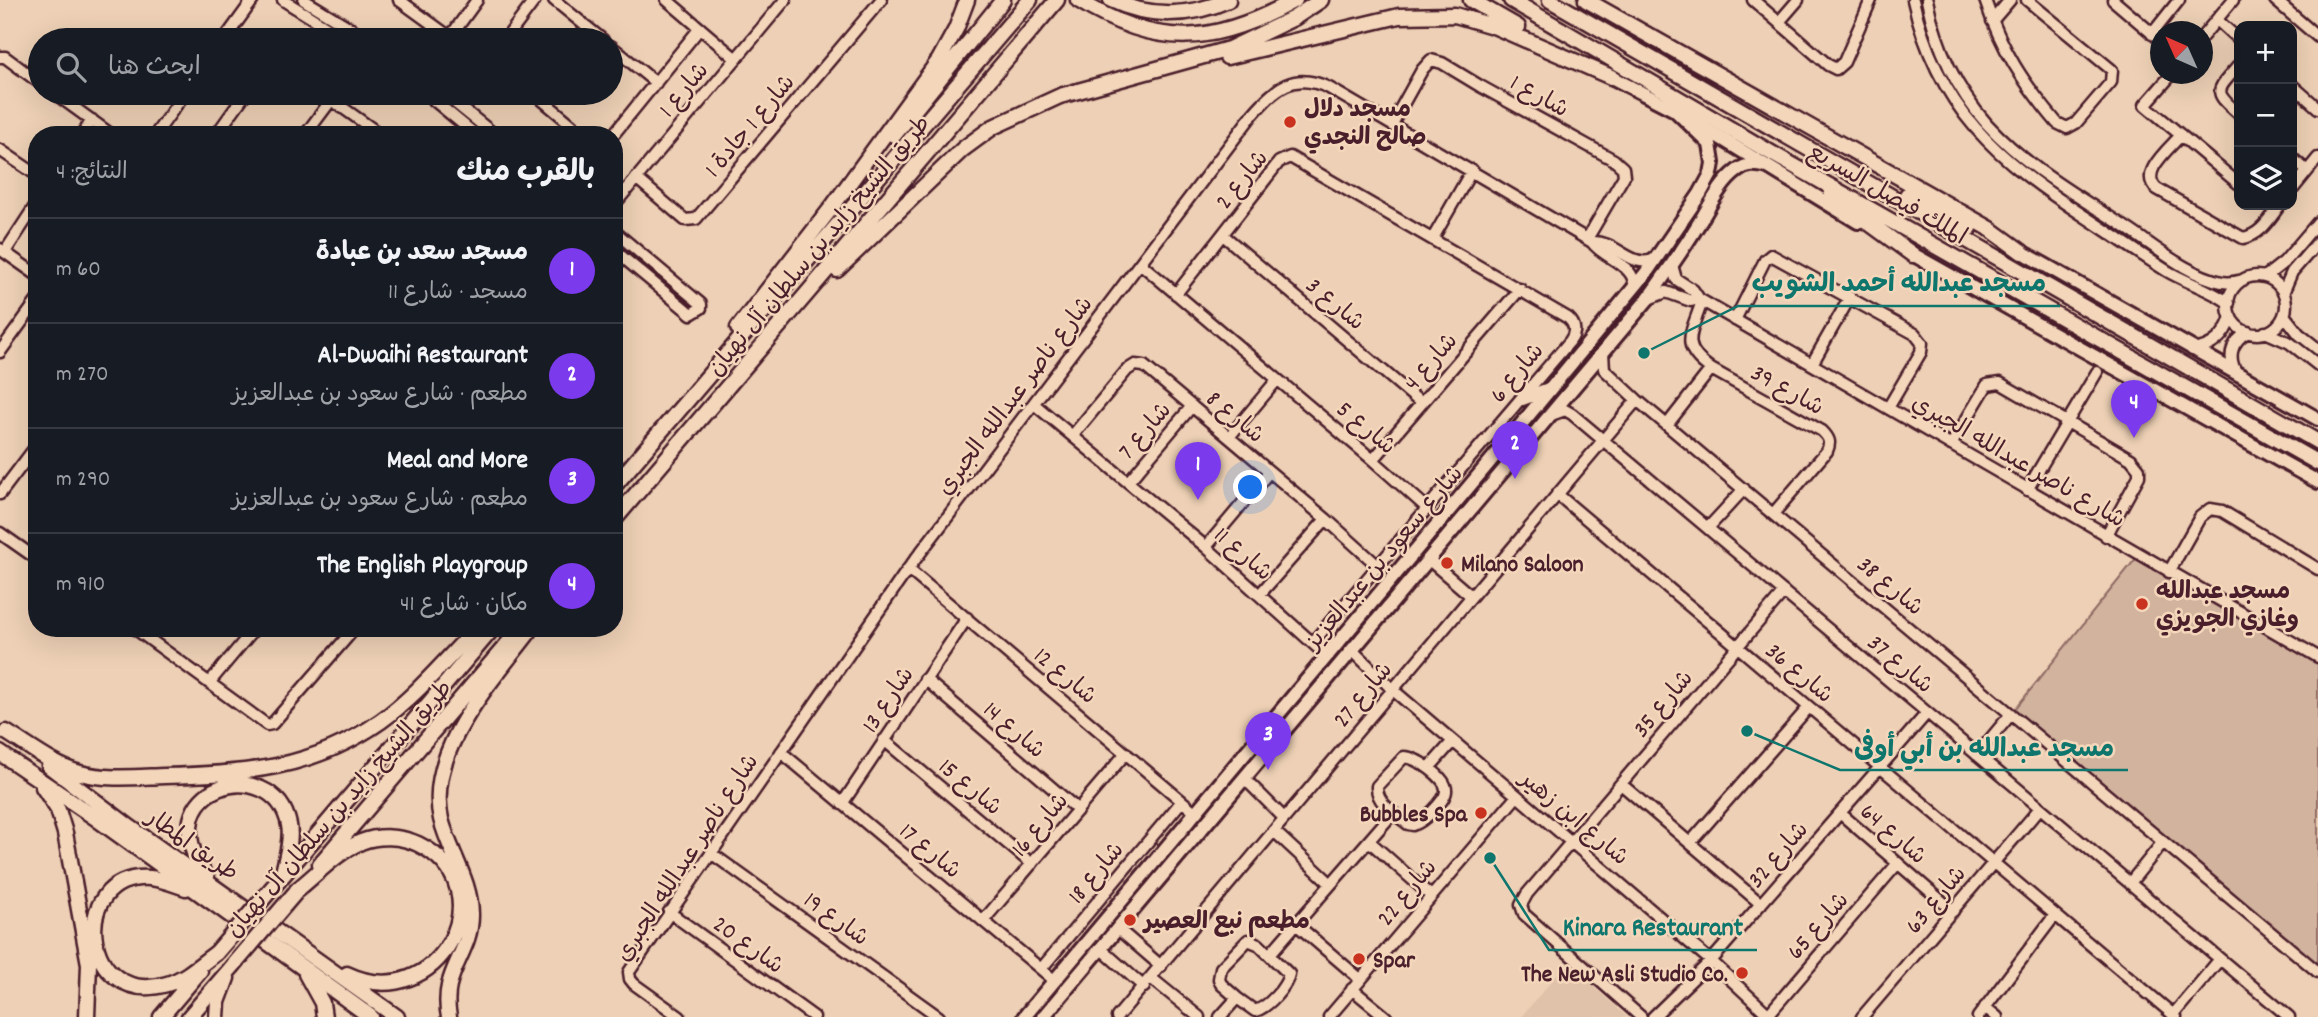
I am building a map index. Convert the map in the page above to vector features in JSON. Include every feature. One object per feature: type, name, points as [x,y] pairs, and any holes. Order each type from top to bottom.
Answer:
[{"type":"highway","points":[[704,380],[751,310],[832,207],[939,60],[956,29],[967,0]]},
{"type":"highway","points":[[832,207],[906,121],[1003,0]]},
{"type":"highway","name":"طريق الشيخ زايد بن سلطان آل نهيان","points":[[623,475],[1030,0]]},
{"type":"highway","name":"طريق الشيخ زايد بن سلطان آل نهيان","points":[[623,509],[1058,0]]},
{"type":"highway","points":[[1078,0],[1122,25],[1147,33],[1180,36],[1235,29],[1295,0]]},
{"type":"highway","points":[[1114,1],[1151,13],[1164,14],[1192,12],[1228,0]]},
{"type":"highway","points":[[786,317],[963,149],[993,127],[1060,96],[1229,49],[1294,18],[1321,0]]},
{"type":"highway","points":[[1471,0],[1611,77]]},
{"type":"highway","name":"الملك فيصل السريع","points":[[1511,0],[1770,160],[2318,463]]},
{"type":"highway","name":"الملك فيصل السريع","points":[[1550,0],[2318,442]]},
{"type":"highway","points":[[1586,0],[1989,228],[2022,252]]},
{"type":"highway","points":[[1060,96],[1399,16],[1427,14],[1455,15],[1496,27],[1611,77]]},
{"type":"highway","points":[[1822,156],[1849,166],[1985,236],[2022,252]]},
{"type":"highway","points":[[1770,160],[1913,255]]},
{"type":"highway","points":[[3,730],[64,767],[105,778],[215,775],[265,770],[319,754],[379,723],[468,637]]},
{"type":"highway","name":"طريق الشيخ زايد بن سلطان آل نهيان","points":[[161,1017],[485,637]]},
{"type":"highway","name":"طريق الشيخ زايد بن سلطان آل نهيان","points":[[189,1017],[513,637]]},
{"type":"highway","points":[[449,1017],[446,1002],[449,983],[468,938],[471,911],[467,888],[441,818],[439,800],[443,770],[463,722],[525,637]]},
{"type":"highway","name":"طريق المطار","points":[[3,730],[205,888]]},
{"type":"highway","points":[[3,755],[43,787],[58,810],[65,833],[89,964],[87,1017]]},
{"type":"highway","name":"طريق المطار","points":[[3,755],[205,888],[300,956],[397,1017]]},
{"type":"highway","points":[[205,888],[192,853],[189,828],[194,812],[203,799],[216,789],[232,784],[263,790],[282,808],[290,833],[281,878]]},
{"type":"highway","points":[[296,892],[359,843],[379,838],[399,838],[430,851],[444,865],[454,884],[461,910],[457,933],[443,958],[424,975],[409,981],[382,985],[358,980],[300,956]]},
{"type":"highway","points":[[205,888],[149,878],[138,878],[117,887],[101,903],[96,914],[93,939],[102,962],[117,976],[145,986],[174,982],[217,952]]},
{"type":"highway","points":[[300,956],[322,1003],[324,1017]]},
{"type":"highway","name":"طريق المطار","points":[[300,956],[371,1017]]},
{"type":"highway","points":[[217,1017],[218,1003],[232,967]]},
{"type":"main road","name":"الملك فيصل السريع","points":[[1611,77],[1770,160]]},
{"type":"main road","name":"شارع سعود بن عبدالعزيز","points":[[1024,1017],[1478,477],[1655,260],[1685,218],[1710,174],[1713,153],[1710,144],[1675,110]]},
{"type":"main road","name":"شارع سعود بن عبدالعزيز","points":[[1044,1017],[1647,300],[1698,227],[1724,184],[1735,172],[1770,160]]},
{"type":"main road","points":[[1685,218],[1693,217],[1698,227]]},
{"type":"main road","points":[[2022,252],[2318,419]]},
{"type":"main road","name":"الملك فيصل السريع","points":[[1913,255],[2318,482]]},
{"type":"main road","points":[[1522,399],[1553,387]]},
{"type":"main road","points":[[1478,477],[1494,482],[1493,467],[1517,439],[1519,427]]},
{"type":"main road","points":[[1130,890],[1133,898],[1141,900]]},
{"type":"main road","points":[[1121,902],[1129,906],[1129,914]]},
{"type":"street","points":[[233,28],[253,0]]},
{"type":"street","points":[[283,0],[329,28]]},
{"type":"street","points":[[304,0],[350,28]]},
{"type":"street","points":[[398,0],[435,28]]},
{"type":"street","points":[[457,28],[477,0]]},
{"type":"street","points":[[514,28],[535,0]]},
{"type":"street","points":[[554,0],[588,28]]},
{"type":"street","points":[[667,0],[735,58]]},
{"type":"street","name":"شارع 1","points":[[623,194],[785,0]]},
{"type":"street","name":"شارع 1 جادة 1","points":[[636,178],[685,220],[696,219],[881,0]]},
{"type":"street","points":[[1753,0],[1836,69],[1844,62],[1871,0]]},
{"type":"street","points":[[1779,22],[1798,0]]},
{"type":"street","points":[[1913,0],[1926,46],[1946,88],[1969,122],[1995,151],[2046,191],[2115,237],[2170,272],[2228,303]]},
{"type":"street","points":[[1927,0],[1939,43],[1957,81],[1987,124],[2052,179],[2174,260],[2219,281],[2229,283],[2250,277],[2265,277],[2276,283],[2283,293],[2286,307],[2277,326],[2265,332]]},
{"type":"street","points":[[1985,0],[2014,67],[2036,99],[2067,128],[2076,123],[2111,82],[2112,70],[2027,0]]},
{"type":"street","points":[[1992,21],[2010,0]]},
{"type":"street","points":[[2113,0],[2150,32]]},
{"type":"street","points":[[2166,21],[2179,0]]},
{"type":"street","points":[[2213,25],[2233,0]]},
{"type":"street","points":[[2275,0],[2288,4],[2318,37]]},
{"type":"street","points":[[2217,20],[2234,35]]},
{"type":"street","points":[[620,126],[700,28]]},
{"type":"street","points":[[623,56],[656,83]]},
{"type":"street","points":[[0,58],[5,57],[28,74]]},
{"type":"street","name":"شارع 1","points":[[1392,124],[1422,70],[1431,60],[1442,63],[1614,160],[1623,168],[1624,176],[1590,240]]},
{"type":"street","points":[[2234,71],[2221,86],[2219,93],[2221,99],[2234,110]]},
{"type":"street","name":"شارع ناصر عبدالله الجبري","points":[[680,1017],[634,984],[629,972],[908,569],[1273,91],[1297,81],[1315,81],[1590,240],[1598,250],[1632,274],[1634,289]]},
{"type":"street","points":[[2163,84],[2145,105],[2234,180]]},
{"type":"street","points":[[2297,89],[2318,107]]},
{"type":"street","points":[[71,105],[100,126]]},
{"type":"street","points":[[161,126],[176,105]]},
{"type":"street","points":[[222,126],[237,105]]},
{"type":"street","points":[[311,126],[327,105]]},
{"type":"street","points":[[340,105],[369,126]]},
{"type":"street","points":[[440,105],[465,126]]},
{"type":"street","points":[[458,105],[484,126]]},
{"type":"street","points":[[548,105],[573,126]]},
{"type":"street","points":[[88,126],[92,120]]},
{"type":"street","points":[[2181,135],[2152,169],[2149,177],[2151,183],[2243,238],[2251,237],[2259,231],[2276,210]]},
{"type":"street","points":[[0,150],[28,170]]},
{"type":"street","name":"شارع 2","points":[[1176,293],[1279,162],[1290,157],[1568,317]]},
{"type":"street","points":[[2297,184],[2318,158]]},
{"type":"street","points":[[2297,162],[2307,171]]},
{"type":"street","points":[[1433,238],[1472,170]]},
{"type":"street","points":[[28,215],[2,250],[28,269]]},
{"type":"street","points":[[2265,277],[2284,262],[2318,222]]},
{"type":"street","name":"شارع 3","points":[[1223,235],[1421,403]]},
{"type":"street","points":[[623,238],[702,304],[698,311],[691,314],[623,257]]},
{"type":"street","name":"شارع ناصر عبدالله الجبري","points":[[1590,240],[1602,242],[1639,262],[1655,260]]},
{"type":"street","points":[[2283,293],[2292,272],[2318,242]]},
{"type":"street","points":[[1735,320],[1765,260],[1771,255],[1915,334],[1922,343],[1921,352],[1888,408]]},
{"type":"street","name":"شارع 5","points":[[1141,264],[1427,508]]},
{"type":"street","name":"شارع ناصر عبدالله الجبري","points":[[1672,265],[1676,279],[1693,290],[1701,300],[2318,657]]},
{"type":"street","points":[[2243,280],[2231,292],[2228,303],[2231,317],[2238,326],[2248,332],[2265,332],[2290,343],[2318,365]]},
{"type":"street","name":"شارع 4","points":[[1373,460],[1520,289]]},
{"type":"street","name":"شارع ناصر عبدالله الجبري","points":[[1647,300],[1666,292],[1691,301],[1701,300]]},
{"type":"street","points":[[1812,364],[1850,297]]},
{"type":"street","name":"شارع 39","points":[[1701,300],[1690,348],[1697,359],[1829,437],[1830,445],[1827,451],[1773,514]]},
{"type":"street","points":[[0,352],[28,313]]},
{"type":"street","points":[[2284,314],[2294,329],[2318,349]]},
{"type":"street","name":"شارع 6","points":[[1313,642],[1572,339],[1574,327],[1568,317]]},
{"type":"street","points":[[2192,350],[2208,346],[2217,340],[2231,317]]},
{"type":"street","points":[[2239,375],[2232,363],[2231,354],[2236,341],[2248,332]]},
{"type":"street","name":"شارع 38","points":[[1602,353],[1604,369],[1637,400],[2318,972]]},
{"type":"street","name":"شارع 8","points":[[1073,435],[1127,370],[1135,365],[1144,366],[1378,566]]},
{"type":"street","points":[[1667,425],[1711,369]]},
{"type":"street","points":[[2027,490],[2098,372]]},
{"type":"street","points":[[1229,437],[1277,380]]},
{"type":"street","points":[[1951,445],[1987,385],[1994,382],[2068,422],[2131,459],[2139,469],[2139,476],[2106,536]]},
{"type":"street","name":"شارع 27","points":[[1117,1017],[1637,400]]},
{"type":"street","name":"شارع 11","points":[[1034,404],[1206,547],[1327,656]]},
{"type":"street","name":"شارع 7","points":[[1128,482],[1192,406]]},
{"type":"street","name":"شارع 37","points":[[1551,415],[1568,411],[2288,1017]]},
{"type":"street","points":[[0,494],[28,455]]},
{"type":"street","points":[[1206,547],[1269,472]]},
{"type":"street","points":[[1708,528],[1744,489]]},
{"type":"street","name":"شارع 36","points":[[1557,494],[2175,1016]]},
{"type":"street","points":[[2169,572],[2200,517],[2210,509],[2222,511],[2318,569]]},
{"type":"street","points":[[1260,594],[1326,519]]},
{"type":"street","points":[[0,533],[28,553]]},
{"type":"street","points":[[1428,559],[1471,596]]},
{"type":"street","name":"شارع 12","points":[[908,569],[1196,813]]},
{"type":"street","name":"شارع 35","points":[[1641,1017],[1524,914],[1521,905],[1527,894],[1784,592]]},
{"type":"street","name":"شارع 13","points":[[842,804],[967,618]]},
{"type":"street","points":[[209,682],[248,637]]},
{"type":"street","points":[[148,638],[267,725],[272,724],[347,637]]},
{"type":"street","name":"شارع ابن زهير","points":[[1352,650],[1393,690],[1711,961],[1769,1016]]},
{"type":"street","name":"شارع 14","points":[[925,679],[1078,810]]},
{"type":"street","points":[[1690,843],[1809,707]]},
{"type":"street","name":"شارع 32","points":[[1653,1017],[1711,961],[1927,713]]},
{"type":"street","points":[[1977,755],[2011,714]]},
{"type":"street","name":"شارع 15","points":[[884,740],[1032,864]]},
{"type":"street","points":[[1429,768],[1453,741]]},
{"type":"street","name":"شارع 17","points":[[781,752],[1054,980]]},
{"type":"street","name":"شارع 16","points":[[983,921],[1126,753]]},
{"type":"street","points":[[1404,757],[1415,758],[1444,783],[1444,797],[1419,824],[1408,824],[1394,813],[1377,796],[1377,786],[1404,757]]},
{"type":"street","points":[[1244,778],[1284,818]]},
{"type":"street","points":[[1621,784],[1761,904]]},
{"type":"street","name":"شارع 22","points":[[1329,1017],[1517,796]]},
{"type":"street","name":"شارع 18","points":[[1041,970],[1182,801]]},
{"type":"street","name":"شارع 63","points":[[1863,1017],[2040,807]]},
{"type":"street","points":[[1270,954],[1394,813]]},
{"type":"street","name":"شارع 64","points":[[1840,813],[1953,911]]},
{"type":"street","points":[[1274,831],[1331,884]]},
{"type":"street","points":[[1369,841],[1431,896]]},
{"type":"street","points":[[2130,883],[2163,842]]},
{"type":"street","name":"شارع 19","points":[[711,853],[939,1017]]},
{"type":"street","name":"شارع 65","points":[[1769,1016],[1898,863]]},
{"type":"street","name":"شارع 20","points":[[669,912],[802,1013],[814,1017]]},
{"type":"street","points":[[1978,1017],[2055,915]]},
{"type":"street","points":[[1296,924],[1360,979]]},
{"type":"street","points":[[1117,928],[1161,966]]},
{"type":"street","points":[[1248,940],[1253,940],[1270,954],[1286,969],[1289,974],[1287,982],[1259,1010],[1251,1009],[1221,984],[1219,973],[1248,940]]},
{"type":"street","points":[[1100,948],[1199,1017]]},
{"type":"street","points":[[2175,1016],[2220,959]]},
{"type":"street","points":[[1352,989],[1386,1017]]},
{"type":"street","points":[[1220,1017],[1237,998]]},
{"type":"street","points":[[1985,1007],[1997,1017]]},
{"type":"shaded area","points":[[2137,557],[2318,657],[2318,972],[2011,714]]},
{"type":"shaded area","points":[[1567,963],[1627,1017],[1521,1017]]},
{"type":"place","name":"مسجد دلال صالح النجدي","points":[[1290,122]]},
{"type":"place","name":"مسجد عبدالله أحمد الشويب","points":[[1644,353]]},
{"type":"place","name":"The English Playgroup","points":[[2134,438]]},
{"type":"place","name":"Al-Dwaihi Restaurant","points":[[1515,479]]},
{"type":"place","name":"مسجد سعد بن عبادة","points":[[1198,500]]},
{"type":"place","name":"Milano Saloon","points":[[1447,563]]},
{"type":"place","name":"مسجد عبدالله وغازي الجويزي","points":[[2142,604]]},
{"type":"place","name":"مسجد عبدالله بن أبي أوفى","points":[[1747,731]]},
{"type":"place","name":"Meal and More","points":[[1268,770]]},
{"type":"place","name":"Bubbles Spa","points":[[1481,813]]},
{"type":"place","name":"Kinara Restaurant","points":[[1490,858]]},
{"type":"place","name":"مطعم نبع العصير","points":[[1130,920]]},
{"type":"place","name":"Spar","points":[[1359,959]]},
{"type":"place","name":"The New Asli Studio Co.","points":[[1742,973]]}]
